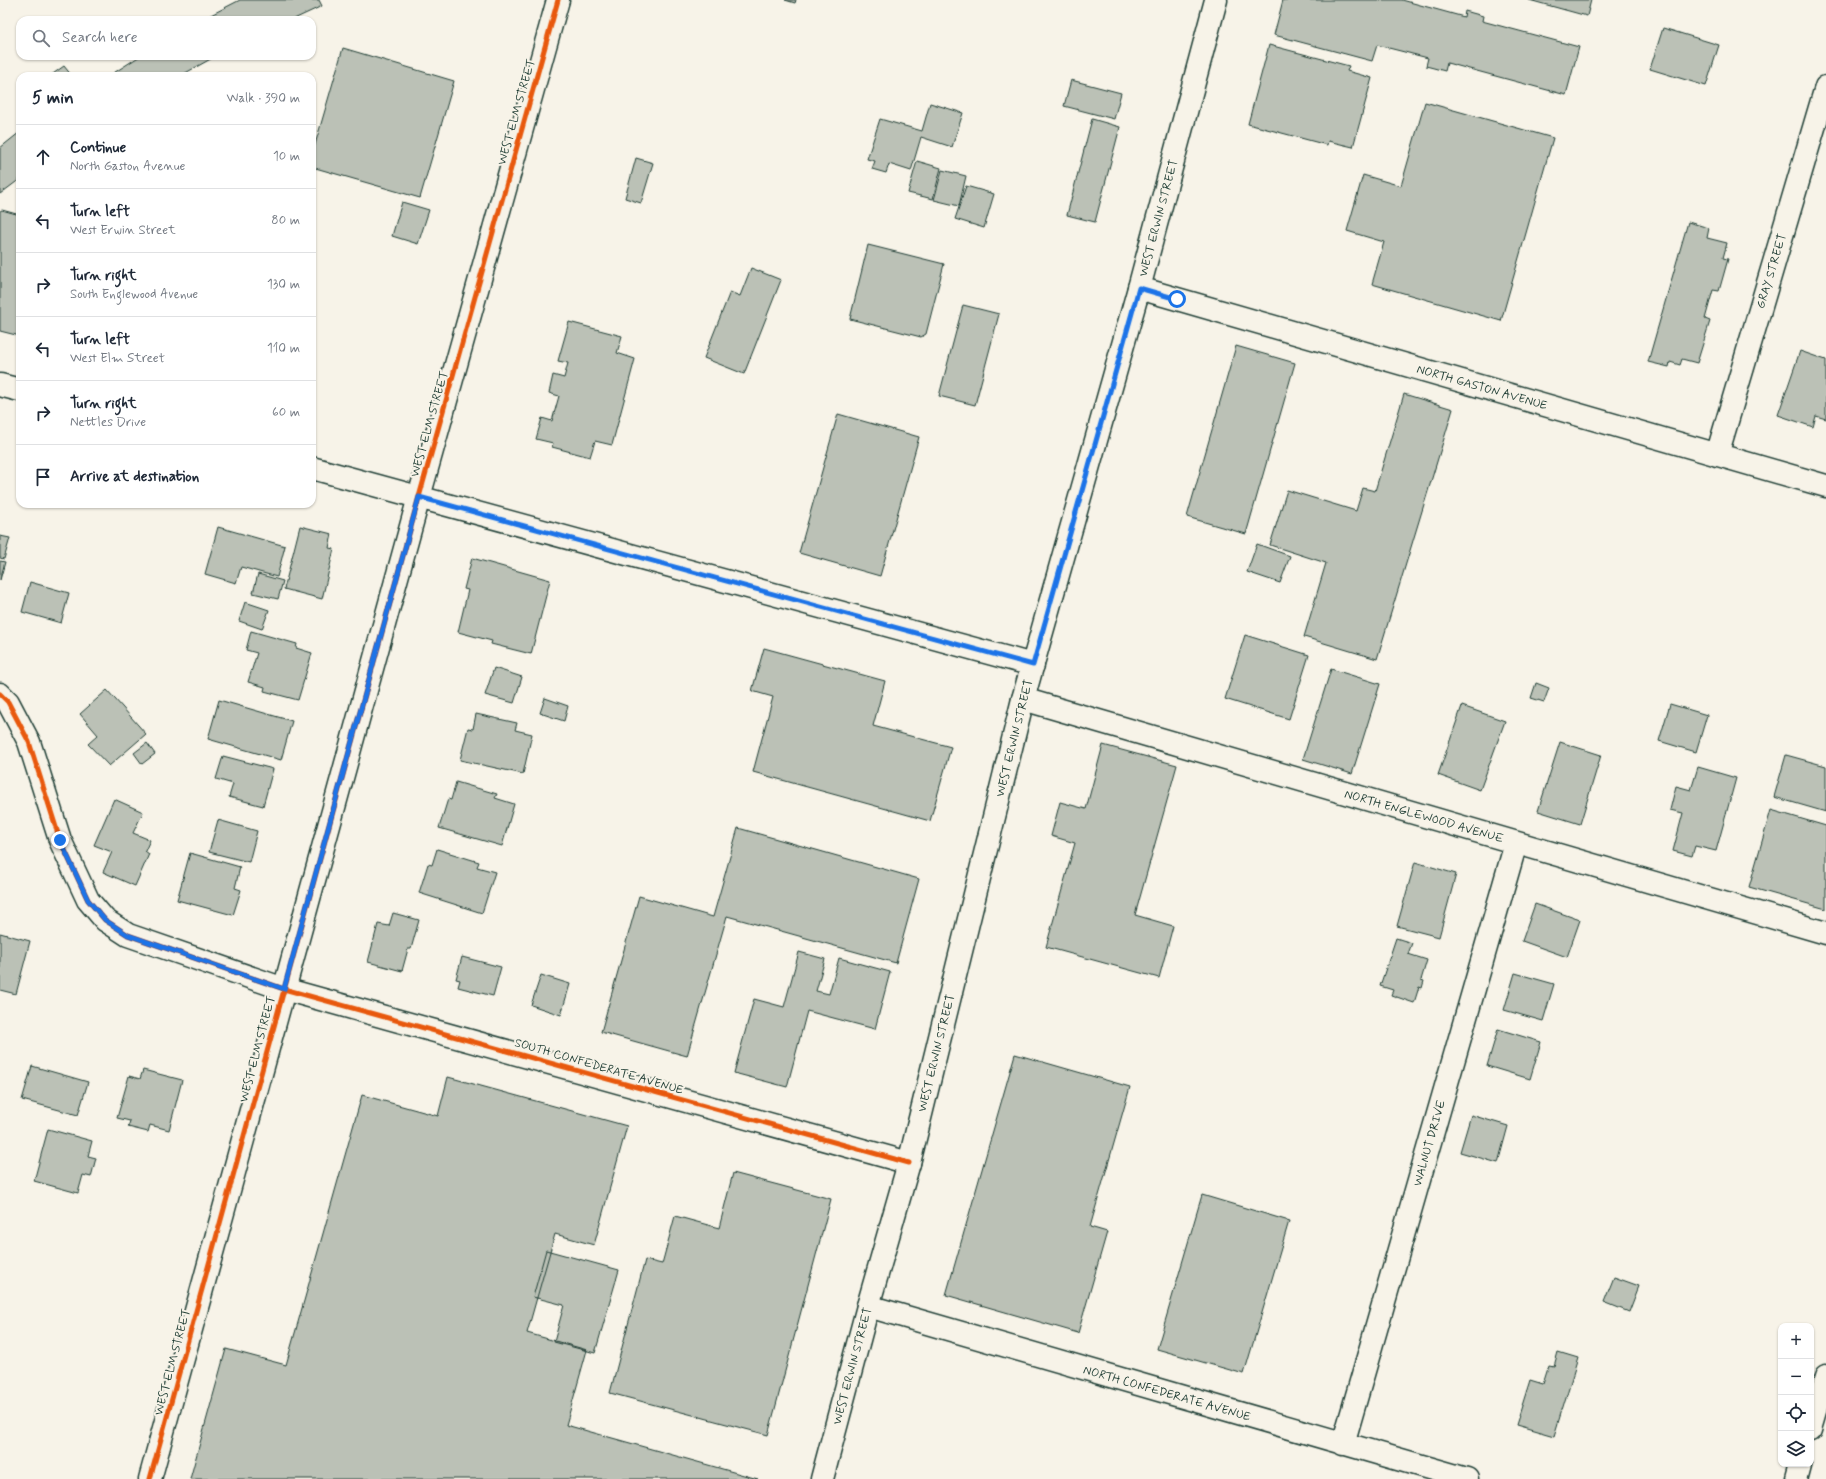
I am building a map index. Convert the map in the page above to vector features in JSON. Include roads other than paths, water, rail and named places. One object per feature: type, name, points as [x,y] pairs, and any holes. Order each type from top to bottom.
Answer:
[{"type":"street","name":"WEST ELM STREET","points":[[150,1479],[419,497],[558,0]]},
{"type":"street","name":"WEST ERWIN STREET","points":[[822,1479],[868,1306],[909,1163],[1023,699],[1139,288],[1216,0]]},
{"type":"street","name":"GRAY STREET","points":[[1717,455],[1826,87]]},
{"type":"street","name":"NORTH GASTON AVENUE","points":[[1139,288],[1826,486]]},
{"type":"street","points":[[0,385],[16,389]]},
{"type":"street","points":[[316,469],[1033,665]]},
{"type":"street","name":"SOUTH CONFEDERATE AVENUE","points":[[0,694],[8,702],[28,742],[60,840],[88,900],[105,920],[128,935],[284,989],[909,1163]]},
{"type":"street","name":"NORTH ENGLEWOOD AVENUE","points":[[1023,699],[1826,933]]},
{"type":"street","name":"WALNUT DRIVE","points":[[1343,1444],[1516,842]]},
{"type":"street","name":"NORTH CONFEDERATE AVENUE","points":[[868,1306],[1467,1479]]},
{"type":"street","points":[[1814,1417],[1826,1376]]},
{"type":"street","points":[[1796,1479],[1799,1467]]}]
